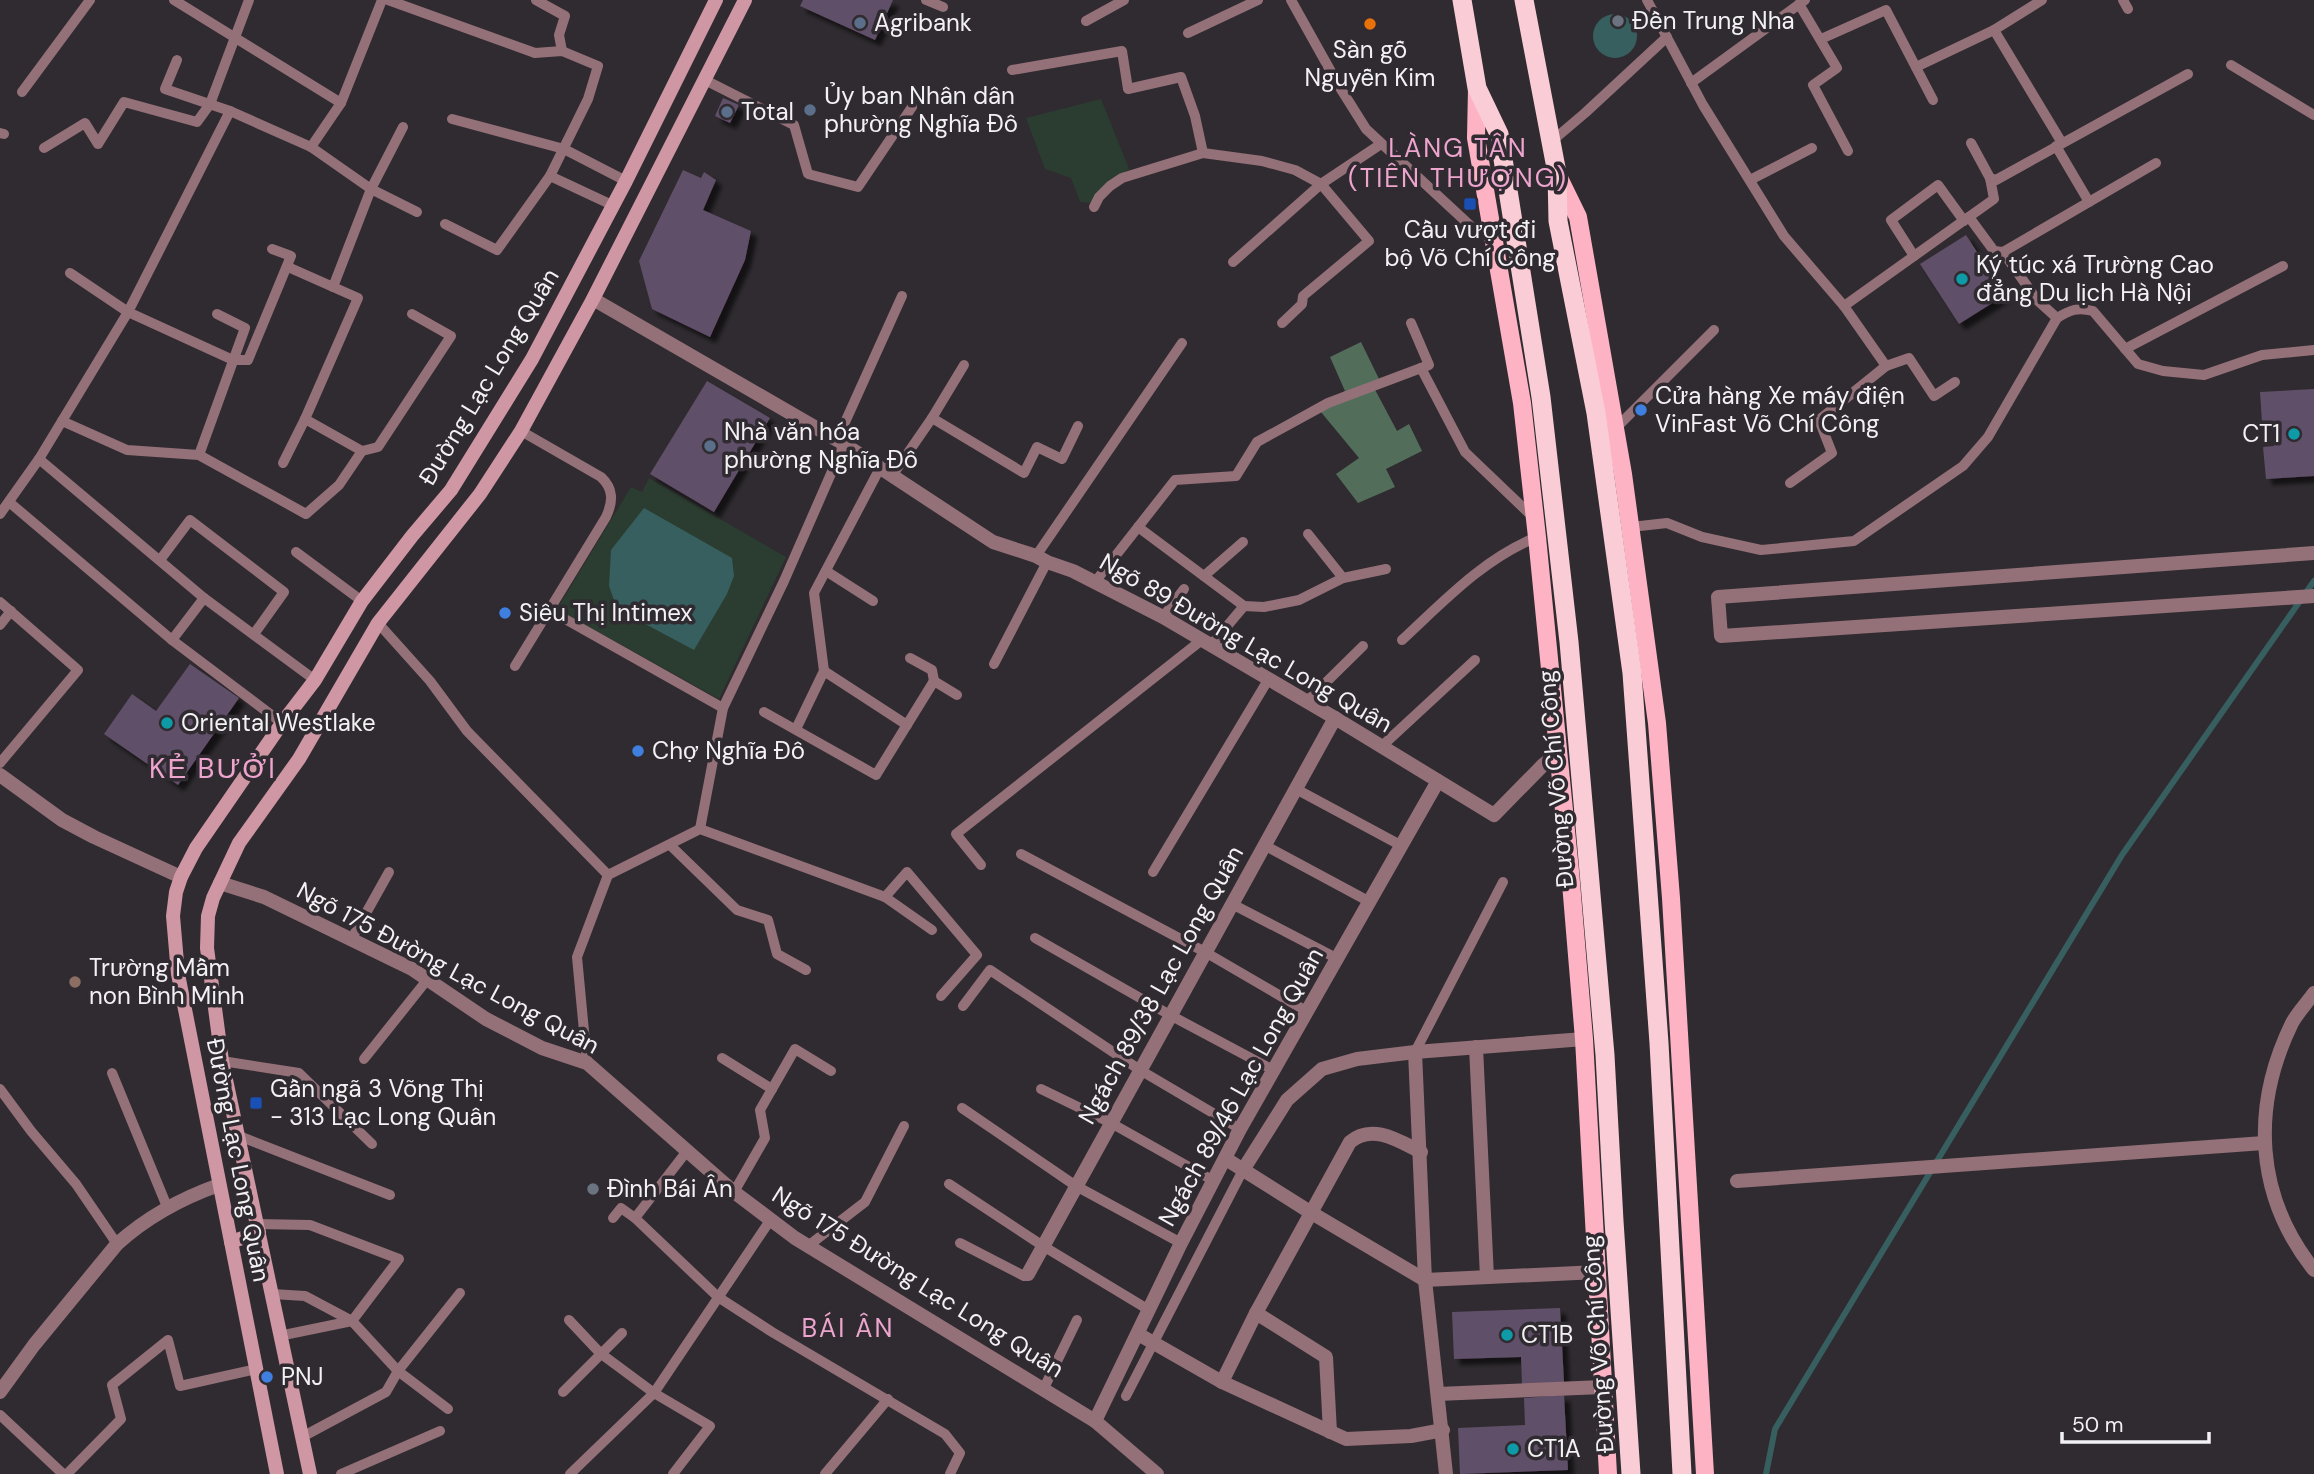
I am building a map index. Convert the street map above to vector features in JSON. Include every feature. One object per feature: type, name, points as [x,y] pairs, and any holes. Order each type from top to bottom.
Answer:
[{"type":"highway","name":"Đường Võ Chí Công","points":[[1462,0],[1477,88],[1499,134],[1541,397],[1569,642],[1605,1055],[1631,1474]]},
{"type":"highway","points":[[1524,0],[1557,173],[1558,221],[1597,414],[1632,673],[1659,1043],[1682,1474]]},
{"type":"main road","name":"Đường Lạc Long Quân","points":[[277,1474],[178,974],[173,916],[176,892],[181,877],[203,837],[315,680],[362,601],[451,490],[532,359],[626,181],[716,0]]},
{"type":"main road","name":"Đường Lạc Long Quân","points":[[310,1474],[222,1061],[206,932],[208,916],[239,844],[299,759],[379,623],[480,494],[521,431],[593,299],[746,0]]},
{"type":"main road","name":"Đường Võ Chí Công","points":[[1477,88],[1476,138],[1522,403],[1558,753],[1584,1039],[1608,1474]]},
{"type":"main road","points":[[1557,173],[1578,217],[1631,527],[1657,723],[1671,898],[1705,1474]]},
{"type":"main road","points":[[626,181],[647,192]]},
{"type":"main road","points":[[532,359],[554,372]]},
{"type":"main road","points":[[384,573],[403,589]]},
{"type":"main road","points":[[231,1242],[258,1228]]},
{"type":"street","name":"Ngõ 89 Đường Lạc Long Quân","points":[[593,299],[840,442],[993,542],[1073,571],[1163,617],[1494,815],[1558,753]]},
{"type":"street","points":[[2314,553],[1718,597],[1721,636],[2314,596]]},
{"type":"street","name":"Ngách 89/38 Lạc Long Quân","points":[[1028,1274],[1335,718]]},
{"type":"street","points":[[0,775],[62,820],[181,877]]},
{"type":"street","name":"Ngách 89/46 Lạc Long Quân","points":[[1096,1421],[1181,1243],[1240,1129],[1438,781]]},
{"type":"street","name":"Ngõ 175 Đường Lạc Long Quân","points":[[220,883],[264,897],[412,969],[486,1019],[542,1048],[587,1063],[734,1192],[808,1246],[1096,1421],[1157,1474]]},
{"type":"street","points":[[2314,993],[2293,1021],[2274,1068],[2266,1103],[2264,1143],[2270,1177],[2283,1220],[2314,1270]]},
{"type":"street","points":[[1243,1170],[1287,1100],[1322,1069],[1357,1059],[1415,1052],[1584,1039]]},
{"type":"street","points":[[1476,1047],[1487,1277]]},
{"type":"street","points":[[1415,1052],[1425,1280],[1446,1474]]},
{"type":"street","points":[[1222,1382],[1256,1313],[1350,1142],[1370,1134],[1389,1136],[1421,1152]]},
{"type":"street","points":[[1737,1181],[2264,1143]]},
{"type":"street","points":[[1226,1159],[1425,1280],[1598,1272]]},
{"type":"street","points":[[0,1392],[34,1345],[117,1244],[130,1232],[191,1195],[219,1185]]},
{"type":"street","points":[[1256,1313],[1326,1357],[1330,1432]]},
{"type":"street","points":[[1138,1334],[1222,1382],[1346,1439],[1411,1436],[1443,1430]]},
{"type":"street","points":[[1438,1394],[1603,1387]]},
{"type":"lane","points":[[22,92],[90,0]]},
{"type":"lane","points":[[174,0],[341,103]]},
{"type":"lane","points":[[44,148],[85,123],[98,144],[124,102],[197,122],[210,104],[249,0]]},
{"type":"lane","points":[[311,147],[341,103],[382,0]]},
{"type":"lane","points":[[388,0],[535,53],[562,51],[598,66],[588,99],[550,176],[497,250],[445,225]]},
{"type":"lane","points":[[536,0],[565,16],[559,35],[562,51]]},
{"type":"lane","points":[[926,0],[943,7]]},
{"type":"lane","points":[[1086,21],[1124,0]]},
{"type":"lane","points":[[1188,33],[1258,0]]},
{"type":"lane","points":[[1291,0],[1366,129],[1476,231],[1494,237]]},
{"type":"lane","points":[[1647,0],[1691,83],[1784,236],[1844,306],[1886,366]]},
{"type":"lane","points":[[1916,67],[1994,30],[2042,0]]},
{"type":"lane","points":[[1691,83],[1802,2],[1837,68],[1813,85],[1848,151]]},
{"type":"lane","points":[[1821,39],[1886,10],[1933,100]]},
{"type":"lane","points":[[1994,30],[2089,202]]},
{"type":"lane","points":[[1552,142],[1667,37]]},
{"type":"lane","points":[[1012,70],[1122,51],[1128,89],[1181,78],[1195,116],[1203,153]]},
{"type":"lane","points":[[177,60],[165,89],[230,111],[311,147],[371,188],[417,212]]},
{"type":"lane","points":[[2231,65],[2314,115]]},
{"type":"lane","points":[[1990,178],[1996,180],[2188,74]]},
{"type":"lane","points":[[705,80],[794,125],[808,174],[858,187],[912,107]]},
{"type":"lane","points":[[0,514],[39,460],[128,312],[230,111]]},
{"type":"lane","points":[[452,119],[564,149],[626,181]]},
{"type":"lane","points":[[333,287],[371,188],[403,127]]},
{"type":"lane","points":[[1233,261],[1321,184],[1381,144]]},
{"type":"lane","points":[[1844,306],[1994,199],[1990,178],[1971,144]]},
{"type":"lane","points":[[1750,180],[1812,148]]},
{"type":"lane","points":[[1094,207],[1099,197],[1122,178],[1203,153],[1262,161],[1295,170],[1321,184],[1369,241],[1303,296],[1302,304],[1282,323]]},
{"type":"lane","points":[[1914,256],[1891,220],[1938,185],[1994,251],[2003,252],[2156,163]]},
{"type":"lane","points":[[550,176],[612,205]]},
{"type":"lane","points":[[70,272],[128,312],[233,360],[248,360],[291,256],[272,249]]},
{"type":"lane","points":[[2003,252],[2037,300],[2057,318]]},
{"type":"lane","points":[[2125,349],[2283,266]]},
{"type":"lane","points":[[282,463],[305,419],[358,298],[288,267]]},
{"type":"lane","points":[[700,830],[723,708],[784,581],[902,296]]},
{"type":"lane","points":[[1631,527],[1667,523],[1702,537],[1761,550],[1854,541],[1963,466],[1988,437],[2057,318],[2072,309],[2093,311],[2138,364],[2163,371],[2204,375],[2262,355],[2314,350]]},
{"type":"lane","points":[[199,455],[245,328],[217,314]]},
{"type":"lane","points":[[62,421],[127,450],[199,455],[306,514],[338,485],[362,451],[378,447],[451,336],[412,314]]},
{"type":"lane","points":[[1095,582],[1175,480],[1236,477],[1257,442],[1328,403],[1429,365],[1411,323]]},
{"type":"lane","points":[[1615,429],[1714,330]]},
{"type":"lane","points":[[995,664],[1042,559],[1182,343]]},
{"type":"lane","points":[[1790,483],[1832,453],[1819,420],[1886,366],[1909,358],[1934,396],[1955,382]]},
{"type":"lane","points":[[796,729],[824,671],[814,593],[886,472],[932,418],[964,365]]},
{"type":"lane","points":[[1402,640],[1479,569],[1521,543],[1536,528],[1465,452],[1421,368]]},
{"type":"lane","points":[[932,418],[1024,473],[1037,447],[1062,459],[1078,426]]},
{"type":"lane","points":[[305,419],[362,451]]},
{"type":"lane","points":[[514,666],[606,517],[612,498],[610,489],[601,477],[521,431]]},
{"type":"lane","points":[[39,460],[204,598],[315,680]]},
{"type":"lane","points":[[9,502],[172,640],[282,723]]},
{"type":"lane","points":[[160,560],[190,520],[284,592],[254,634]]},
{"type":"lane","points":[[1138,527],[1244,606],[1264,607],[1299,600],[1343,578],[1385,569]]},
{"type":"lane","points":[[1307,534],[1343,578]]},
{"type":"lane","points":[[1204,576],[1243,542]]},
{"type":"lane","points":[[296,552],[362,601]]},
{"type":"lane","points":[[826,571],[873,601]]},
{"type":"lane","points":[[1163,617],[1184,589]]},
{"type":"lane","points":[[172,640],[204,598]]},
{"type":"lane","points":[[0,602],[78,670],[0,763]]},
{"type":"lane","points":[[981,865],[956,834],[1207,642],[1244,606]]},
{"type":"lane","points":[[549,610],[723,708]]},
{"type":"lane","points":[[0,625],[11,611]]},
{"type":"lane","points":[[379,623],[430,681],[467,731],[608,875]]},
{"type":"lane","points":[[1306,702],[1363,646]]},
{"type":"lane","points":[[764,712],[876,775],[934,681],[932,670],[910,658]]},
{"type":"lane","points":[[1382,746],[1475,660]]},
{"type":"lane","points":[[824,671],[907,725]]},
{"type":"lane","points":[[1153,872],[1268,680]]},
{"type":"lane","points":[[934,681],[957,695]]},
{"type":"lane","points":[[1296,789],[1402,846]]},
{"type":"lane","points":[[587,1063],[577,957],[608,875],[700,830],[885,897],[932,930]]},
{"type":"lane","points":[[670,845],[737,910],[768,920],[777,954],[806,970]]},
{"type":"lane","points":[[1264,845],[1370,902]]},
{"type":"lane","points":[[1021,854],[1206,952],[1308,1012]]},
{"type":"lane","points":[[351,940],[389,872]]},
{"type":"lane","points":[[885,897],[907,872],[977,955],[941,996]]},
{"type":"lane","points":[[1415,1052],[1503,882]]},
{"type":"lane","points":[[1232,904],[1338,958]]},
{"type":"lane","points":[[1035,938],[1275,1071]]},
{"type":"lane","points":[[963,1006],[990,970],[1140,1070],[1240,1129]]},
{"type":"lane","points":[[364,1059],[427,979]]},
{"type":"lane","points":[[734,1192],[765,1138],[760,1110],[795,1049],[831,1071]]},
{"type":"lane","points":[[722,1058],[772,1089]]},
{"type":"lane","points":[[222,1061],[299,1073],[372,1144]]},
{"type":"lane","points":[[112,1073],[168,1209]]},
{"type":"lane","points":[[0,1089],[76,1184],[117,1244]]},
{"type":"lane","points":[[1041,1089],[1111,1123],[1214,1181]]},
{"type":"lane","points":[[962,1108],[1076,1186],[1181,1243]]},
{"type":"lane","points":[[808,1246],[865,1202],[904,1126]]},
{"type":"lane","points":[[239,1136],[390,1195]]},
{"type":"lane","points":[[635,1218],[687,1151]]},
{"type":"lane","points":[[1126,1396],[1243,1170]]},
{"type":"lane","points":[[949,1184],[1043,1246],[1149,1310]]},
{"type":"lane","points":[[613,1217],[621,1208],[718,1297],[772,1332],[934,1426],[953,1442],[960,1453],[950,1474]]},
{"type":"lane","points":[[570,1474],[654,1393],[771,1219]]},
{"type":"lane","points":[[258,1228],[310,1225],[399,1259],[352,1321],[279,1336]]},
{"type":"lane","points":[[960,1243],[1024,1276],[1028,1274]]},
{"type":"lane","points":[[302,1437],[386,1392],[398,1371],[460,1293]]},
{"type":"lane","points":[[272,1294],[305,1296],[352,1321],[398,1371],[448,1409]]},
{"type":"lane","points":[[569,1320],[600,1353],[654,1393],[710,1426],[673,1474]]},
{"type":"lane","points":[[1044,1388],[1077,1320]]},
{"type":"lane","points":[[563,1392],[622,1333]]},
{"type":"lane","points":[[0,1415],[65,1474],[121,1419],[112,1385],[168,1340],[180,1386],[257,1368]]},
{"type":"lane","points":[[824,1474],[888,1399]]},
{"type":"lane","points":[[341,1474],[440,1431]]},
{"type":"green space","points":[[1101,99],[1129,169],[1091,203],[1080,202],[1071,178],[1045,169],[1026,118]]},
{"type":"green space","points":[[1361,342],[1379,379],[1372,384],[1397,431],[1409,424],[1422,451],[1386,469],[1395,487],[1358,503],[1336,474],[1359,458],[1316,406],[1345,391],[1330,357]]},
{"type":"green space","points":[[649,478],[786,557],[719,699],[557,609],[631,487],[642,492]]},
{"type":"water","points":[[1615,14],[1630,21],[1637,36],[1630,51],[1615,58],[1600,51],[1593,36],[1600,21]]},
{"type":"water","points":[[644,508],[732,558],[734,576],[727,594],[694,650],[617,609],[609,586],[611,550]]},
{"type":"building","name":"Agribank","points":[[803,0],[893,0],[875,40],[800,6]]},
{"type":"building","name":"Total","points":[[723,98],[739,105],[730,123],[715,116]]},
{"type":"building","points":[[683,170],[701,178],[704,172],[716,180],[703,210],[751,231],[745,260],[710,337],[652,309],[639,261]]},
{"type":"building","name":"Ký túc xá Trường Cao đẳng Du lịch Hà Nội","points":[[1966,235],[2005,295],[1959,324],[1920,264]]},
{"type":"building","name":"Nhà văn hóa phường Nghĩa Đô","points":[[707,381],[770,418],[714,512],[650,474]]},
{"type":"building","name":"CT1","points":[[2314,389],[2314,476],[2266,479],[2263,447],[2274,446],[2272,421],[2262,422],[2260,392]]},
{"type":"building","name":"Oriental Westlake","points":[[190,664],[239,698],[178,785],[104,734],[132,694],[156,711]]},
{"type":"building","name":"CT1B","points":[[1560,1308],[1564,1382],[1522,1385],[1521,1357],[1454,1359],[1452,1312]]},
{"type":"building","name":"CT1A","points":[[1564,1395],[1568,1470],[1460,1474],[1458,1428],[1525,1425],[1524,1398]]},
{"type":"waterway","points":[[1766,1474],[1775,1429],[2122,855],[2314,581]]},
{"type":"place","name":"Đền Trung Nha","points":[[1618,21]]},
{"type":"place","name":"Agribank","points":[[860,23]]},
{"type":"place","name":"Sàn gỗ Nguyễn Kim","points":[[1370,24]]},
{"type":"place","name":"Ủy ban Nhân dân phường Nghĩa Đô","points":[[810,110]]},
{"type":"place","name":"Total","points":[[727,112]]},
{"type":"place","name":"Cầu vượt đi bộ Võ Chí Công","points":[[1470,204]]},
{"type":"place","name":"Ký túc xá Trường Cao đẳng Du lịch Hà Nội","points":[[1962,279]]},
{"type":"place","name":"Cửa hàng Xe máy điện VinFast Võ Chí Công","points":[[1641,410]]},
{"type":"place","name":"CT1","points":[[2294,434]]},
{"type":"place","name":"Nhà văn hóa phường Nghĩa Đô","points":[[710,446]]},
{"type":"place","name":"Siêu Thị Intimex","points":[[505,613]]},
{"type":"place","name":"Oriental Westlake","points":[[167,723]]},
{"type":"place","name":"Chợ Nghĩa Đô","points":[[638,751]]},
{"type":"place","name":"Trường Mầm non Bình Minh","points":[[75,982]]},
{"type":"place","name":"Gần ngã 3 Võng Thị - 313 Lạc Long Quân","points":[[256,1103]]},
{"type":"place","name":"Đình Bái Ân","points":[[593,1189]]},
{"type":"place","name":"CT1B","points":[[1507,1335]]},
{"type":"place","name":"PNJ","points":[[267,1377]]},
{"type":"place","name":"CT1A","points":[[1513,1449]]},
{"type":"district","name":"LÀNG TÂN (TIÊN THƯỢNG)","points":[[1458,163]]},
{"type":"district","name":"KẺ BƯỞI","points":[[213,768]]},
{"type":"district","name":"BÁI ÂN","points":[[848,1328]]}]
